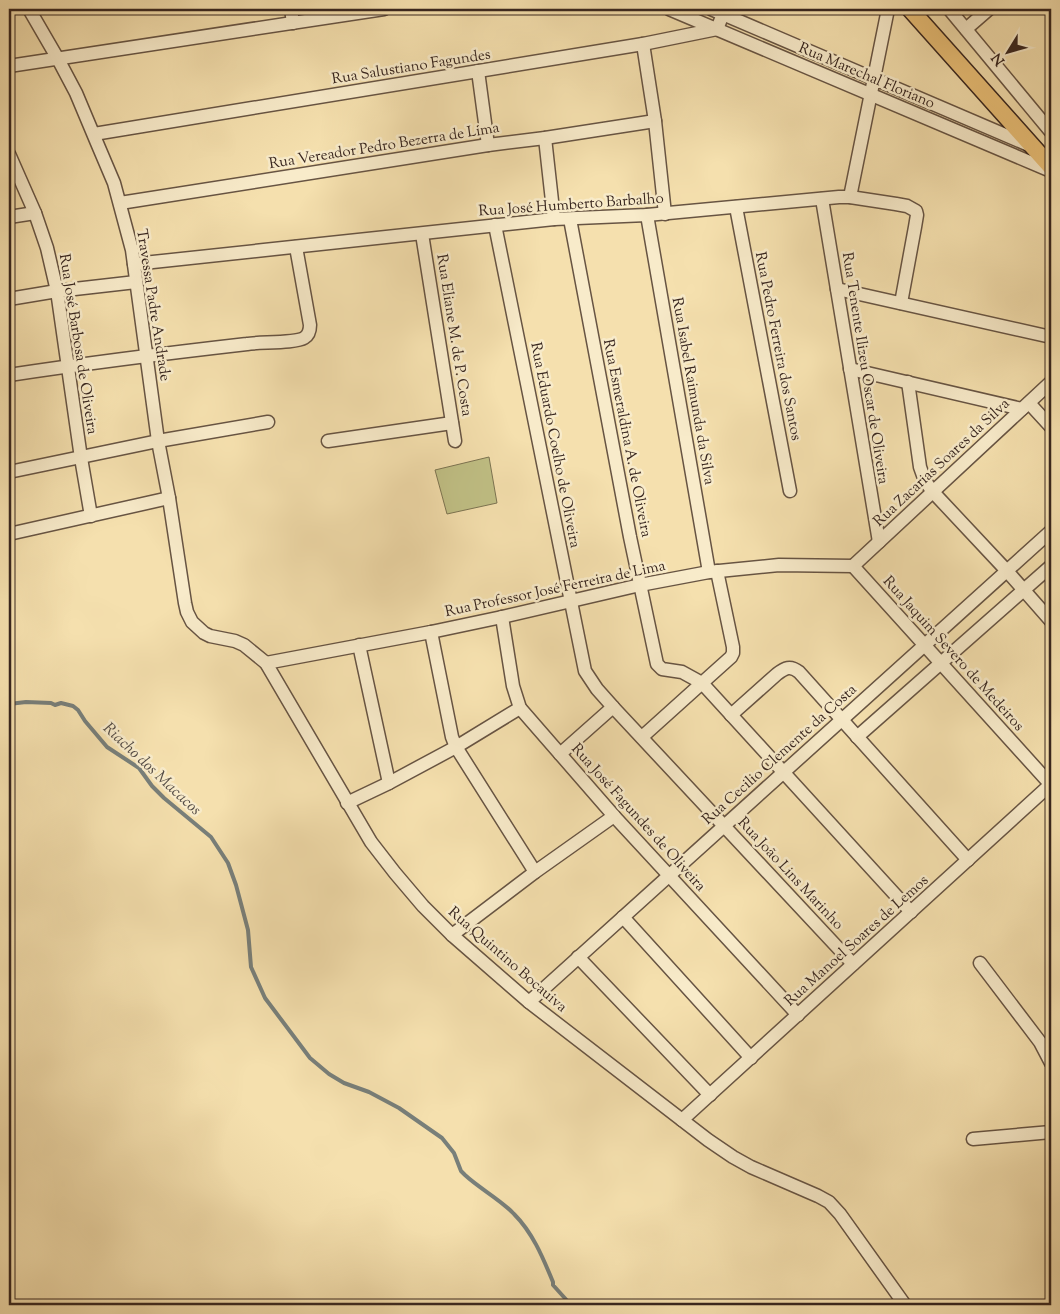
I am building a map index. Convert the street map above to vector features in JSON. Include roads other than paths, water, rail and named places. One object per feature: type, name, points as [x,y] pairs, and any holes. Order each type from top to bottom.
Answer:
[{"type":"main road","points":[[910,9],[1051,167]]},
{"type":"street","name":"Travessa Padre Andrade","points":[[29,9],[76,94],[114,183],[120,203],[132,250],[158,441],[179,564]]},
{"type":"street","points":[[291,9],[293,23]]},
{"type":"street","points":[[9,66],[384,9]]},
{"type":"street","name":"Rua Marechal Floriano","points":[[669,9],[1051,171]]},
{"type":"street","points":[[949,9],[1051,132]]},
{"type":"street","points":[[966,29],[988,9]]},
{"type":"street","points":[[717,11],[718,29]]},
{"type":"street","name":"Rua Marechal Floriano","points":[[717,11],[1033,147]]},
{"type":"street","points":[[850,197],[885,11]]},
{"type":"street","name":"Rua Salustiano Fagundes","points":[[94,134],[643,44],[718,29]]},
{"type":"street","points":[[643,44],[655,121],[666,214]]},
{"type":"street","points":[[478,71],[488,145]]},
{"type":"street","name":"Rua Vereador Pedro Bezerra de Lima","points":[[120,203],[488,145],[655,121]]},
{"type":"street","points":[[545,138],[554,220]]},
{"type":"street","name":"Rua José Barbosa de Oliveira","points":[[9,154],[35,212],[47,248],[57,291],[91,516]]},
{"type":"street","name":"Rua José Humberto Barbalho","points":[[134,264],[495,225],[570,219],[648,216],[850,197],[907,206],[916,211],[917,215],[901,303]]},
{"type":"street","name":"Rua Tenente Ilizeu Oscar de Oliveira","points":[[822,199],[879,542]]},
{"type":"street","name":"Rua Pedro Ferreira dos Santos","points":[[736,207],[790,491]]},
{"type":"street","points":[[9,217],[35,212]]},
{"type":"street","name":"Rua Isabel Raimunda da Silva","points":[[642,737],[731,657],[733,653],[713,572],[648,216]]},
{"type":"street","name":"Rua Esmeraldina A. de Oliveira","points":[[570,219],[657,664],[662,669],[682,672],[702,683]]},
{"type":"street","name":"Rua Eduardo Coelho de Oliveira","points":[[495,225],[585,671]]},
{"type":"street","name":"Rua Eliane M. de P. Costa","points":[[422,234],[455,441]]},
{"type":"street","points":[[9,374],[253,343],[296,341],[304,338],[310,330],[296,247]]},
{"type":"street","points":[[9,299],[57,291],[136,282]]},
{"type":"street","points":[[837,289],[1051,338]]},
{"type":"street","points":[[850,369],[1026,406],[1051,427]]},
{"type":"street","points":[[908,382],[920,467],[925,481],[1051,621]]},
{"type":"street","name":"Rua Zacarias Soares da Silva","points":[[853,566],[1051,382]]},
{"type":"street","points":[[9,472],[158,441],[268,422]]},
{"type":"street","points":[[328,441],[452,423]]},
{"type":"street","points":[[9,534],[169,498]]},
{"type":"street","name":"Rua Cecilio Clemente da Costa","points":[[529,1002],[1051,531]]},
{"type":"street","name":"Rua Quintino Bocauiva","points":[[179,564],[185,603],[192,622],[210,636],[235,641],[244,645],[266,662],[371,842],[423,906],[452,935],[529,1002],[682,1120],[733,1157],[828,1202],[840,1214],[905,1305]]},
{"type":"street","name":"Rua Professor José Ferreira de Lima","points":[[266,662],[431,632],[640,584],[713,572],[779,565],[853,566]]},
{"type":"street","name":"Rua Jaquim Severo de Medeiros","points":[[853,566],[1051,785]]},
{"type":"street","points":[[857,737],[1051,566]]},
{"type":"street","name":"Rua José Fagundes de Oliveira","points":[[502,617],[513,686],[520,708],[614,816],[798,1015]]},
{"type":"street","points":[[431,632],[452,737],[456,747],[535,872]]},
{"type":"street","points":[[359,645],[389,783]]},
{"type":"street","points":[[731,714],[784,668],[794,668],[968,860]]},
{"type":"street","name":"Rua João Lins Marinho","points":[[585,671],[597,689],[613,707],[853,964]]},
{"type":"street","points":[[702,683],[911,912]]},
{"type":"street","points":[[560,754],[613,707]]},
{"type":"street","points":[[347,803],[456,747],[520,708]]},
{"type":"street","name":"Rua Manoel Soares de Lemos","points":[[682,1120],[1051,785]]},
{"type":"street","points":[[452,935],[535,872],[614,816]]},
{"type":"street","points":[[623,917],[751,1058]]},
{"type":"street","points":[[578,957],[710,1095]]},
{"type":"street","points":[[980,963],[1040,1042],[1051,1063]]},
{"type":"street","points":[[973,1139],[1051,1132]]},
{"type":"waterway","name":"Riacho dos Macacos","points":[[9,704],[26,702],[51,703],[55,705],[61,703],[73,706],[107,747],[139,768],[152,786],[164,798],[211,837],[228,863],[236,885],[248,930],[251,967],[265,998],[310,1058],[329,1074],[344,1083],[369,1092],[399,1108],[442,1138],[454,1153],[461,1171],[503,1204],[521,1221],[537,1246],[553,1285],[571,1305]]}]
